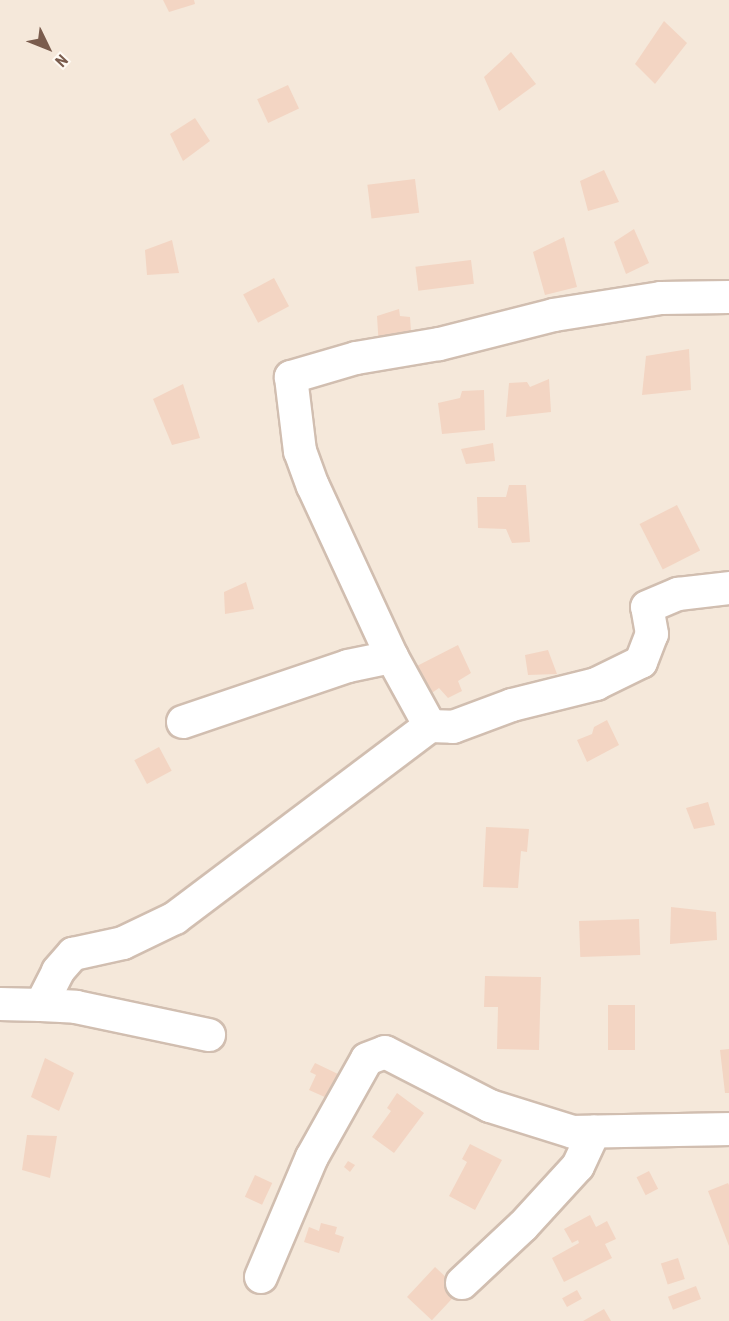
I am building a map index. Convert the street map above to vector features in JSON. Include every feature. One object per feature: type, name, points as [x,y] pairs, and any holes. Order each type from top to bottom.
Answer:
[{"type":"street","points":[[430,726],[392,657],[313,486],[300,451],[291,376],[356,358],[439,344],[576,311],[661,298],[729,297]]},
{"type":"street","points":[[41,1005],[58,971],[74,954],[123,943],[175,918],[430,726],[453,727],[512,705],[596,684],[641,662],[652,634],[646,607],[678,594],[729,588]]},
{"type":"street","points":[[183,722],[348,666],[392,657]]},
{"type":"street","points":[[0,1004],[76,1007],[208,1035]]},
{"type":"street","points":[[261,1277],[312,1157],[367,1059],[385,1052],[490,1106],[573,1132],[729,1129]]},
{"type":"street","points":[[462,1283],[523,1226],[578,1166],[594,1132]]},
{"type":"shaded area","points":[[0,0],[729,0],[729,1321],[0,1321]]},
{"type":"building","points":[[163,0],[194,0],[195,4],[169,12]]},
{"type":"building","points":[[664,21],[687,43],[655,84],[635,64]]},
{"type":"building","points":[[511,52],[536,84],[499,111],[484,77]]},
{"type":"building","points":[[288,85],[299,109],[268,123],[257,99]]},
{"type":"building","points":[[195,118],[210,141],[183,161],[170,134]]},
{"type":"building","points":[[604,170],[619,202],[588,211],[580,181]]},
{"type":"building","points":[[415,179],[419,213],[372,219],[367,185]]},
{"type":"building","points":[[634,229],[649,263],[626,274],[614,242]]},
{"type":"building","points":[[564,237],[577,287],[545,295],[533,252]]},
{"type":"building","points":[[172,240],[179,273],[147,275],[145,250]]},
{"type":"building","points":[[471,260],[474,284],[418,291],[415,267]]},
{"type":"building","points":[[274,278],[289,306],[258,323],[243,294]]},
{"type":"building","points":[[399,309],[400,316],[410,317],[412,346],[379,348],[377,316]]},
{"type":"building","points":[[689,349],[691,390],[642,395],[646,356]]},
{"type":"building","points":[[549,379],[551,412],[506,417],[509,383],[527,382],[530,387]]},
{"type":"building","points":[[183,384],[200,438],[172,445],[153,399]]},
{"type":"building","points":[[484,390],[485,430],[442,434],[438,403],[460,398],[462,391]]},
{"type":"building","points":[[493,443],[495,461],[466,464],[461,449]]},
{"type":"building","points":[[509,485],[526,485],[530,542],[512,543],[506,529],[478,528],[477,497],[506,497]]},
{"type":"building","points":[[677,505],[700,550],[663,570],[640,524]]},
{"type":"building","points":[[246,582],[254,609],[225,614],[224,592]]},
{"type":"building","points":[[458,645],[471,673],[458,681],[462,691],[448,698],[439,688],[426,697],[413,668]]},
{"type":"building","points":[[548,650],[557,674],[528,675],[525,655]]},
{"type":"building","points":[[607,720],[619,745],[587,762],[577,740],[592,734],[594,727]]},
{"type":"building","points":[[159,747],[172,771],[147,784],[134,760]]},
{"type":"building","points":[[708,802],[715,825],[694,829],[686,808]]},
{"type":"building","points":[[486,827],[529,829],[527,852],[521,851],[518,888],[483,887]]},
{"type":"building","points":[[671,907],[716,912],[717,940],[670,944]]},
{"type":"building","points":[[639,919],[640,955],[580,957],[579,921]]},
{"type":"building","points":[[485,976],[541,977],[539,1050],[497,1049],[498,1007],[484,1007]]},
{"type":"building","points":[[608,1005],[635,1005],[635,1050],[608,1050]]},
{"type":"building","points":[[729,1049],[729,1093],[725,1093],[720,1050]]},
{"type":"building","points":[[45,1058],[74,1073],[59,1111],[31,1097]]},
{"type":"building","points":[[315,1063],[338,1074],[327,1098],[309,1090],[316,1075],[310,1072]]},
{"type":"building","points":[[397,1093],[424,1113],[394,1153],[372,1137],[391,1111],[387,1108]]},
{"type":"building","points":[[27,1135],[57,1136],[50,1178],[22,1170]]},
{"type":"building","points":[[470,1144],[502,1160],[475,1210],[449,1196],[467,1162],[462,1159]]},
{"type":"building","points":[[348,1161],[355,1165],[350,1172],[344,1167]]},
{"type":"building","points":[[649,1171],[658,1189],[646,1195],[637,1177]]},
{"type":"building","points":[[255,1175],[272,1183],[262,1205],[245,1197]]},
{"type":"building","points":[[728,1183],[729,1185],[729,1246],[708,1191]]},
{"type":"building","points":[[590,1215],[596,1227],[607,1221],[616,1239],[605,1244],[612,1258],[564,1282],[552,1258],[579,1243],[578,1240],[572,1243],[564,1229]]},
{"type":"building","points":[[321,1223],[337,1227],[335,1234],[344,1237],[339,1253],[304,1242],[309,1227],[319,1231]]},
{"type":"building","points":[[678,1258],[685,1279],[668,1284],[661,1264]]},
{"type":"building","points":[[435,1267],[460,1290],[432,1320],[407,1297]]},
{"type":"building","points":[[696,1286],[701,1299],[673,1310],[668,1297]]},
{"type":"building","points":[[577,1290],[582,1299],[567,1307],[562,1298]]},
{"type":"building","points":[[604,1309],[611,1321],[583,1321]]}]
